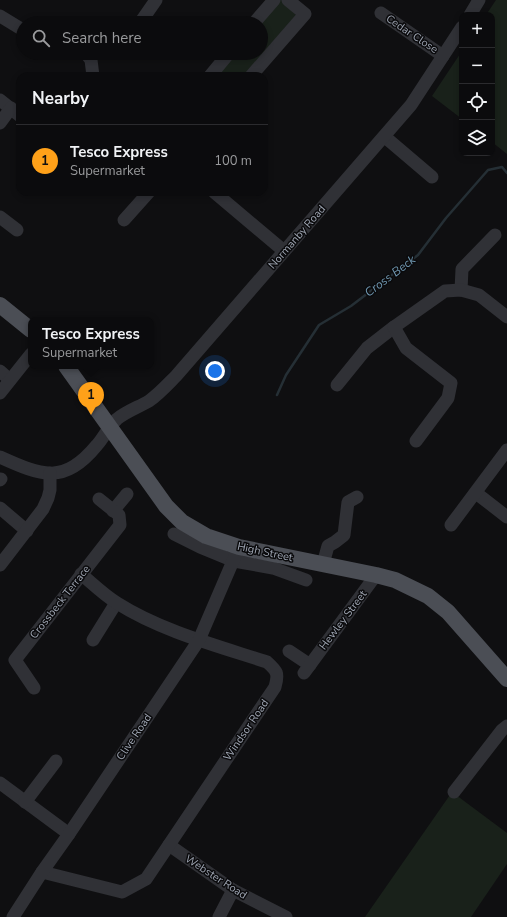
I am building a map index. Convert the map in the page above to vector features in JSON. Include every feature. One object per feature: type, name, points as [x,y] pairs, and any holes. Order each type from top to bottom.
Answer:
[{"type":"main road","points":[[0,305],[28,328]]},
{"type":"main road","name":"High Street","points":[[68,369],[166,506],[182,522],[237,554],[323,564],[395,580],[428,596],[448,612],[507,679]]},
{"type":"street","points":[[145,16],[156,0]]},
{"type":"street","points":[[260,16],[274,0]]},
{"type":"street","points":[[268,56],[305,14],[288,0]]},
{"type":"street","points":[[472,12],[480,0]]},
{"type":"street","name":"Cedar Close","points":[[382,13],[443,56]]},
{"type":"street","points":[[0,16],[16,26]]},
{"type":"street","name":"Normanby Road","points":[[50,474],[63,472],[74,467],[88,456],[118,419],[150,400],[171,381],[385,137],[411,105],[459,32]]},
{"type":"street","points":[[91,60],[92,72]]},
{"type":"street","points":[[213,72],[223,60]]},
{"type":"street","points":[[254,72],[265,60]]},
{"type":"street","points":[[0,100],[15,112],[0,123]]},
{"type":"street","points":[[385,137],[432,177]]},
{"type":"street","points":[[124,220],[145,196]]},
{"type":"street","points":[[219,196],[284,251]]},
{"type":"street","points":[[0,217],[17,230]]},
{"type":"street","points":[[461,290],[462,269],[495,234]]},
{"type":"street","points":[[337,385],[367,348],[445,291],[461,290],[478,295],[506,315]]},
{"type":"street","points":[[394,327],[406,348],[451,383],[448,398],[416,440]]},
{"type":"street","points":[[0,393],[28,358]]},
{"type":"street","points":[[0,371],[10,380]]},
{"type":"street","points":[[451,525],[507,450]]},
{"type":"street","points":[[0,457],[35,472],[50,474],[50,490],[43,509],[0,565]]},
{"type":"street","points":[[476,493],[507,517]]},
{"type":"street","points":[[99,499],[116,513],[127,494]]},
{"type":"street","points":[[323,564],[328,546],[344,535],[348,502],[357,497]]},
{"type":"street","points":[[0,508],[27,531]]},
{"type":"street","name":"Crossbeck Terrace","points":[[34,688],[15,660],[120,525],[116,513]]},
{"type":"street","points":[[174,534],[200,547],[237,554],[306,580]]},
{"type":"street","name":"Clive Road","points":[[13,917],[199,640],[237,554]]},
{"type":"street","name":"Windsor Road","points":[[42,872],[122,892],[146,879],[275,687],[278,676],[275,669],[267,662],[199,640],[147,619],[116,603],[81,574]]},
{"type":"street","name":"Hewley Street","points":[[289,651],[307,669],[376,575]]},
{"type":"street","points":[[93,640],[116,603]]},
{"type":"street","points":[[454,792],[502,730],[507,726]]},
{"type":"street","points":[[25,802],[56,761]]},
{"type":"street","points":[[0,783],[69,834]]},
{"type":"street","name":"Webster Road","points":[[169,845],[233,890],[286,917]]},
{"type":"street","points":[[219,917],[233,890]]},
{"type":"shaded area","points":[[277,0],[282,0],[296,15],[268,47],[268,16],[266,16]]},
{"type":"shaded area","points":[[496,0],[507,0],[507,154],[495,144],[495,12],[488,12]]},
{"type":"shaded area","points":[[459,56],[459,117],[432,96]]},
{"type":"shaded area","points":[[227,60],[257,60],[246,72],[217,72]]},
{"type":"shaded area","points":[[452,792],[507,833],[507,864],[471,917],[365,917]]},
{"type":"waterway","name":"Cross Beck","points":[[277,395],[286,375],[319,325],[351,306],[418,255],[446,218],[488,170],[502,167],[507,173]]},
{"type":"place","name":"Tesco Express","points":[[91,415]]}]
